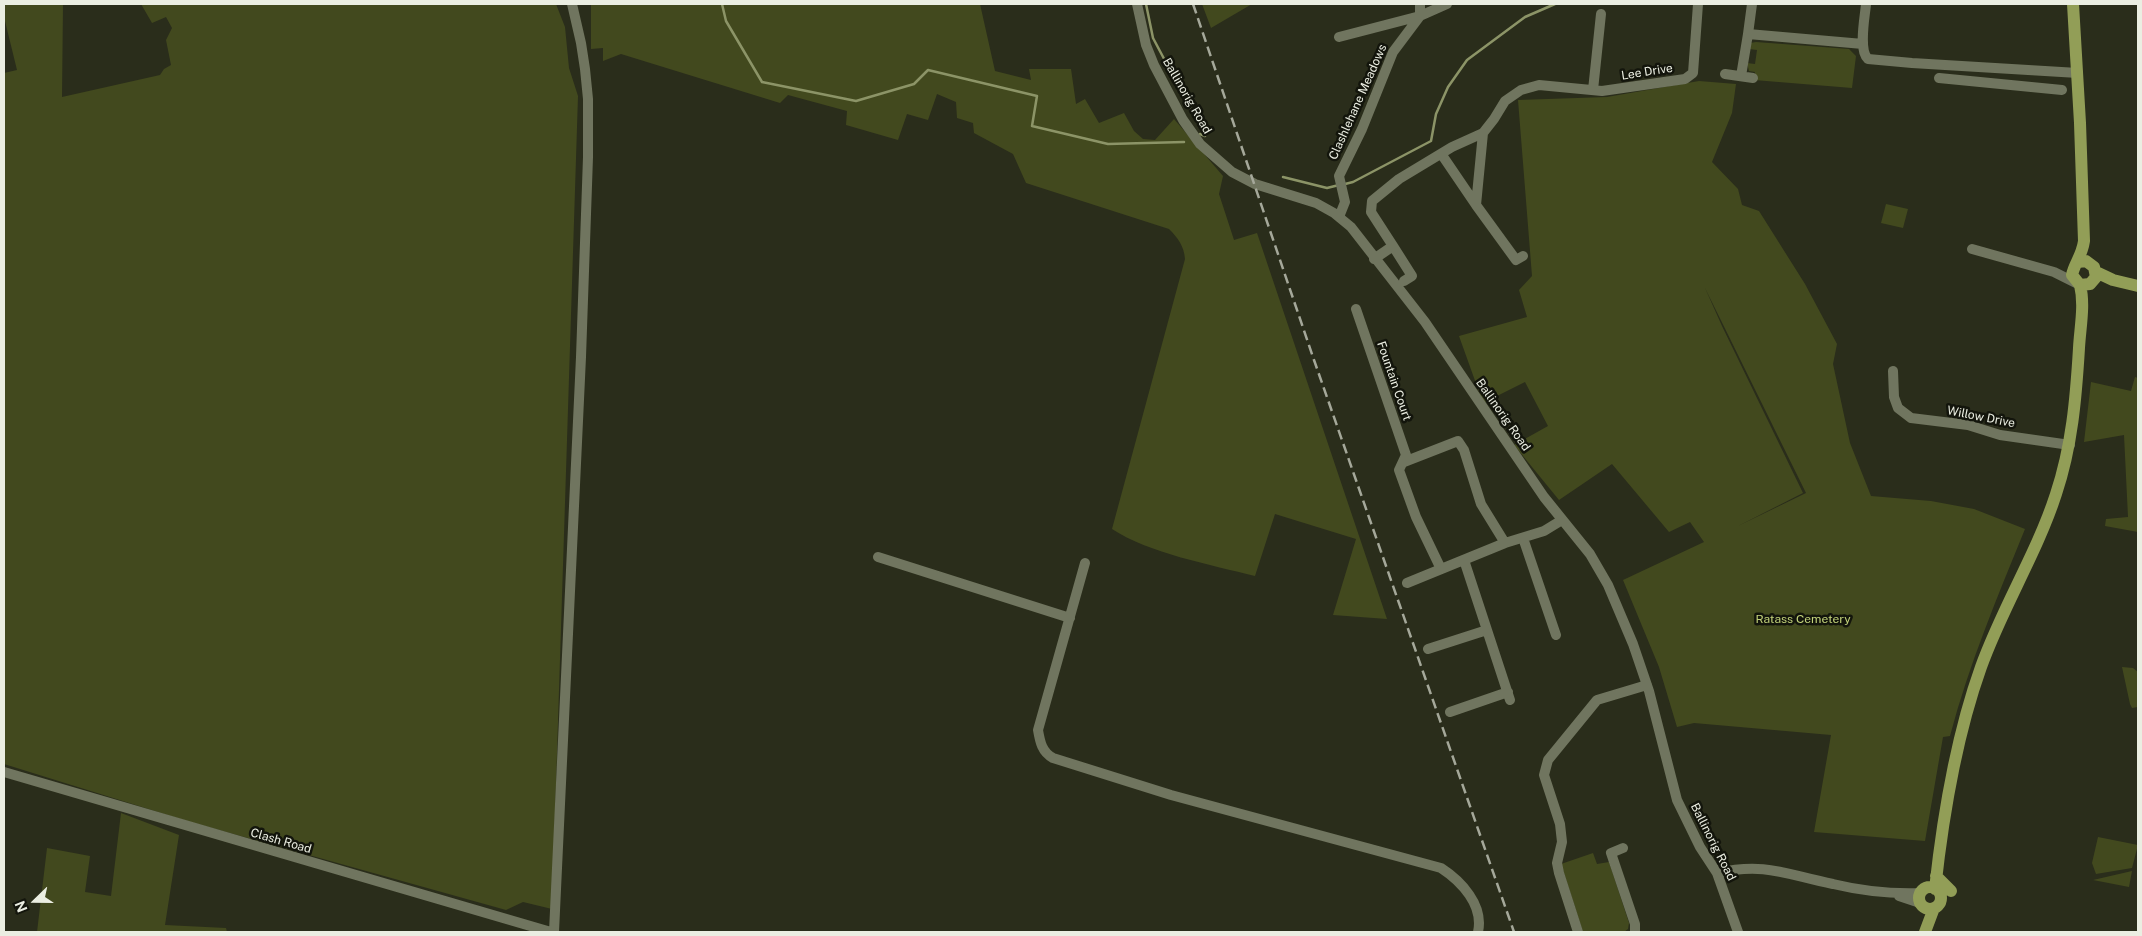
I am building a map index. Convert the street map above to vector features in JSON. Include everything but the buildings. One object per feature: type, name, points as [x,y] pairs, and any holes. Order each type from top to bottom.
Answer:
[{"type":"main road","points":[[1920,932],[1940,847],[1959,750],[1981,668],[2056,494],[2070,445],[2077,387],[2085,274],[2082,252],[2084,241],[2078,73],[2073,4]]},
{"type":"main road","points":[[2085,274],[2138,286]]},
{"type":"main road","points":[[1928,895],[1951,891]]},
{"type":"main road","points":[[1925,932],[1928,895]]},
{"type":"street","points":[[553,932],[581,357],[588,157],[585,69],[572,4]]},
{"type":"street","name":"Ballinorig Road","points":[[1137,4],[1146,45],[1154,65],[1183,120],[1200,144],[1232,172],[1255,184],[1316,203],[1351,227],[1374,259],[1425,322],[1544,497],[1590,554],[1608,585],[1647,686],[1677,800],[1700,847],[1717,873],[1738,932]]},
{"type":"street","points":[[1420,4],[1420,16]]},
{"type":"street","name":"Clashlehane Meadows","points":[[1339,37],[1420,16],[1447,4]]},
{"type":"street","name":"Lee Drive","points":[[1404,281],[1412,276],[1371,212],[1372,201],[1399,180],[1452,147],[1483,133],[1505,101],[1521,90],[1539,85],[1602,91],[1685,78],[1693,73],[1698,4]]},
{"type":"street","points":[[1741,76],[1752,4]]},
{"type":"street","points":[[1866,4],[1863,44],[1865,56],[1870,59],[2078,73]]},
{"type":"street","points":[[1593,90],[1601,14]]},
{"type":"street","name":"Clashlehane Meadows","points":[[1339,217],[1345,202],[1339,176],[1362,129],[1393,52],[1420,16]]},
{"type":"street","points":[[1748,34],[1863,44]]},
{"type":"street","points":[[1984,82],[1985,66]]},
{"type":"street","points":[[1725,74],[1753,78]]},
{"type":"street","points":[[1939,78],[2062,90]]},
{"type":"street","points":[[1476,205],[1483,133]]},
{"type":"street","points":[[1442,154],[1516,260],[1523,256]]},
{"type":"street","points":[[1374,259],[1393,246]]},
{"type":"street","points":[[1972,249],[2054,272],[2085,274]]},
{"type":"street","points":[[2054,272],[2069,269],[2085,274]]},
{"type":"street","name":"Fountain Court","points":[[1356,309],[1406,455],[1399,470],[1416,517],[1441,569]]},
{"type":"street","name":"Willow Drive","points":[[1893,371],[1894,397],[1898,408],[1911,418],[1968,425],[2000,434],[2070,445]]},
{"type":"street","points":[[1404,462],[1458,441],[1464,450],[1481,504],[1505,543]]},
{"type":"street","points":[[1407,583],[1505,543],[1544,531],[1562,520]]},
{"type":"street","points":[[1523,538],[1556,635]]},
{"type":"street","points":[[878,557],[1070,618]]},
{"type":"street","points":[[1450,712],[1509,696],[1464,560]]},
{"type":"street","points":[[1085,562],[1038,730],[1042,747],[1047,755],[1171,795],[1441,868],[1456,878],[1468,893],[1477,910],[1478,932]]},
{"type":"street","points":[[1428,649],[1487,630]]},
{"type":"street","points":[[1578,932],[1557,863],[1562,842],[1558,814],[1544,775],[1548,760],[1597,700],[1647,686]]},
{"type":"street","name":"Clash Road","points":[[4,772],[527,929],[553,932]]},
{"type":"street","points":[[1623,848],[1611,853],[1635,924],[1635,932]]},
{"type":"street","points":[[1717,873],[1733,869],[1760,868],[1831,884],[1891,894],[1928,895]]},
{"type":"green space","points":[[4,4],[63,4],[62,97],[160,75],[164,69],[171,65],[166,40],[172,28],[166,17],[152,23],[141,4],[556,4],[565,27],[569,68],[578,96],[552,909],[523,902],[506,910],[187,821],[4,764],[4,73],[17,70],[4,17]]},
{"type":"green space","points":[[591,4],[980,4],[995,71],[1031,80],[1029,69],[1071,69],[1076,104],[1085,99],[1099,123],[1124,113],[1134,131],[1143,139],[1155,140],[1174,119],[1223,176],[1219,194],[1234,240],[1257,233],[1387,619],[1333,615],[1356,539],[1275,514],[1255,576],[1162,552],[1143,545],[1112,529],[1185,259],[1180,243],[1169,229],[1026,183],[1013,154],[974,133],[973,123],[957,118],[956,102],[937,94],[928,120],[907,114],[898,140],[846,125],[847,111],[788,95],[780,103],[621,54],[603,61],[603,48],[591,49]]},
{"type":"green space","points":[[1202,4],[1252,4],[1211,28]]},
{"type":"green space","points":[[1750,43],[1849,49],[1856,56],[1852,88],[1754,80],[1755,72],[1749,71],[1747,63],[1755,64],[1757,50],[1749,49]]},
{"type":"green space","name":"Ratass Cemetery","points":[[1699,81],[1736,84],[1732,113],[1712,162],[1738,189],[1742,205],[1759,211],[1805,284],[1837,344],[1833,364],[1850,443],[1871,496],[1931,501],[1974,509],[2025,529],[1975,657],[1950,736],[1943,737],[1925,841],[1814,832],[1831,735],[1694,723],[1677,727],[1659,667],[1623,580],[1704,542],[1690,522],[1669,532],[1612,464],[1559,500],[1514,445],[1548,426],[1525,382],[1483,403],[1459,336],[1527,317],[1519,290],[1532,276],[1518,100],[1607,97]],"holes":[[[1705,288],[1806,493],[1738,526],[1803,493]]]},
{"type":"green space","points":[[1886,204],[1908,209],[1903,228],[1881,223]]},
{"type":"green space","points":[[2135,377],[2138,378],[2138,532],[2105,526],[2106,519],[2128,517],[2124,435],[2084,442],[2091,382],[2131,391]]},
{"type":"green space","points":[[2122,667],[2133,668],[2138,672],[2138,707],[2132,708],[2130,704]]},
{"type":"green space","points":[[121,813],[179,835],[165,925],[226,928],[227,932],[37,932],[47,848],[90,856],[85,892],[111,896]]},
{"type":"green space","points":[[2098,837],[2138,845],[2132,868],[2096,874],[2092,863]]},
{"type":"green space","points":[[1593,853],[1597,864],[1609,862],[1629,923],[1628,929],[1624,932],[1583,932],[1561,864]]},
{"type":"green space","points":[[2132,871],[2129,887],[2093,880]]},
{"type":"waterway","points":[[722,4],[726,21],[762,82],[856,101],[914,84],[928,70],[1037,96],[1032,126],[1108,144],[1184,142]]},
{"type":"waterway","points":[[1146,4],[1153,38],[1205,136]]},
{"type":"waterway","points":[[1345,184],[1353,182],[1431,141],[1436,114],[1448,87],[1467,60],[1525,17],[1555,4]]},
{"type":"waterway","points":[[1200,134],[1205,136]]},
{"type":"waterway","points":[[1283,177],[1327,188],[1339,185]]},
{"type":"railway","points":[[1193,4],[1314,360],[1514,932]]}]
